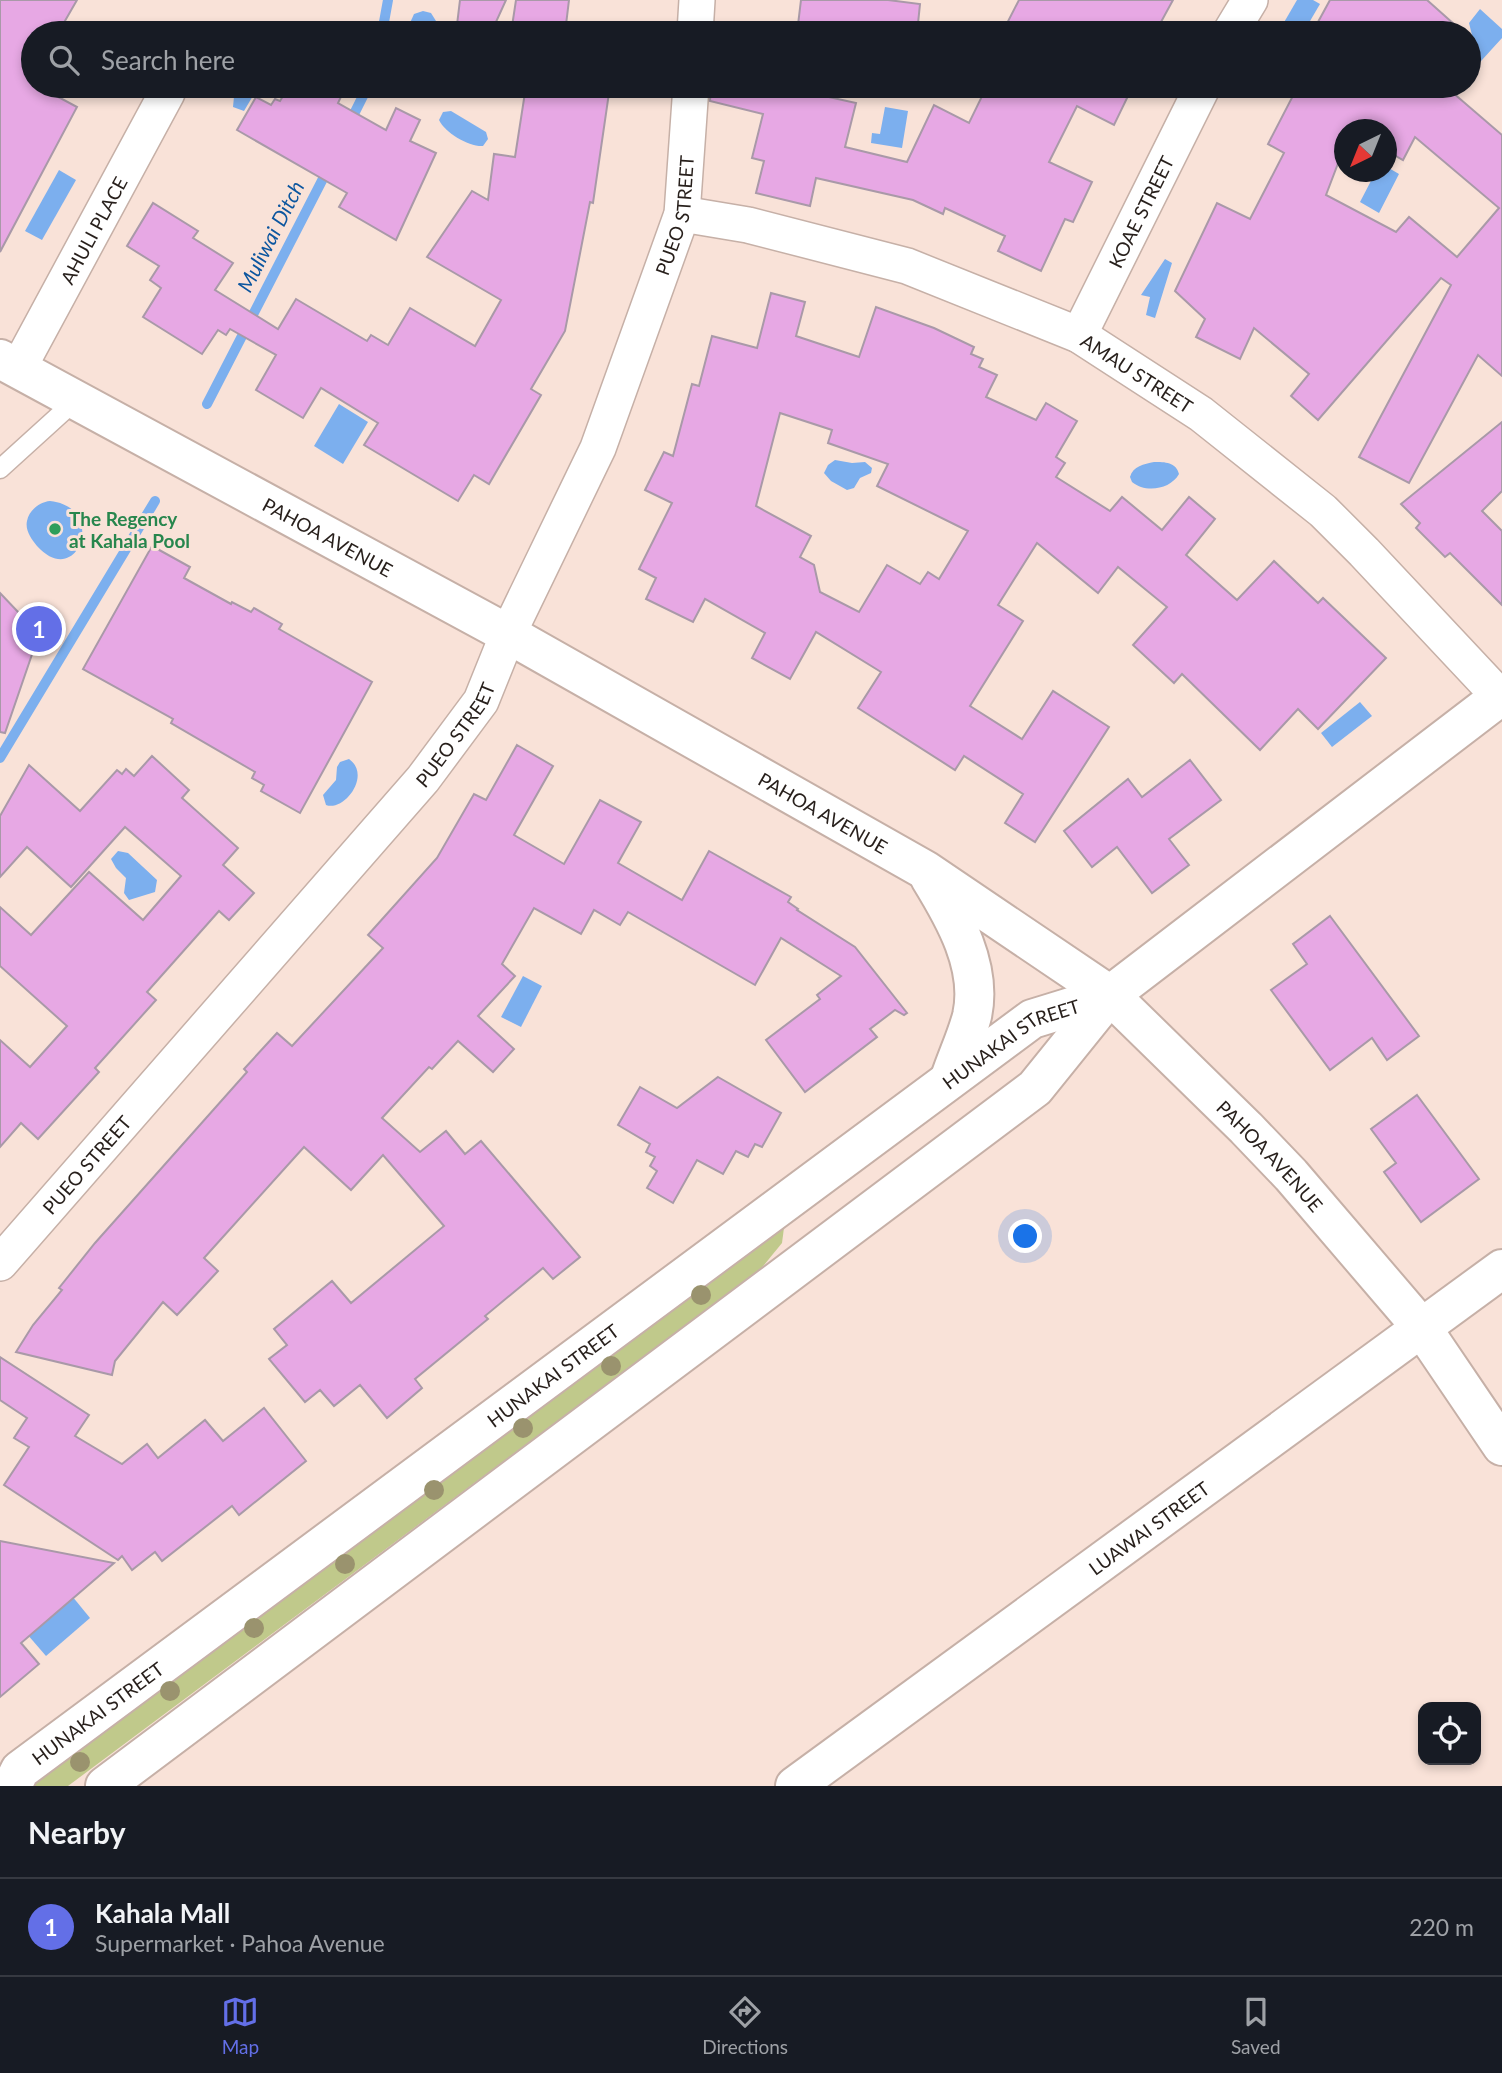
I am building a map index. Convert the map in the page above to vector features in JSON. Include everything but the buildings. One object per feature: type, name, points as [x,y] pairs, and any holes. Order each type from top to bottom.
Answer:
[{"type":"street","points":[[696,21],[697,0]]},
{"type":"street","points":[[1237,21],[1250,0]]},
{"type":"street","name":"AHULI PLACE","points":[[9,364],[164,98]]},
{"type":"street","name":"PUEO STREET","points":[[0,1263],[423,779],[481,701],[508,634],[598,448],[682,214],[690,98]]},
{"type":"street","name":"KOAE STREET","points":[[1079,335],[1197,98]]},
{"type":"street","name":"AMAU STREET","points":[[682,214],[748,225],[907,266],[1079,335],[1201,414],[1323,511],[1501,696]]},
{"type":"street","name":"PAHOA AVENUE","points":[[9,364],[508,634],[925,870],[1110,995],[1291,1175],[1422,1328],[1502,1446]]},
{"type":"street","name":"HUNAKAI STREET","points":[[105,1786],[1035,1088],[1110,995],[1501,696]]},
{"type":"street","points":[[925,870],[954,918],[971,967],[972,1014],[950,1078]]},
{"type":"street","name":"HUNAKAI STREET","points":[[12,1786],[20,1770],[950,1078],[1032,1019],[1110,995]]},
{"type":"street","name":"LUAWAI STREET","points":[[795,1786],[1502,1269]]},
{"type":"lane","points":[[0,469],[76,400]]},
{"type":"green space","points":[[785,1220],[782,1243],[760,1270],[68,1786],[29,1786]]},
{"type":"water","points":[[1297,0],[1313,0],[1320,4],[1310,21],[1285,21]]},
{"type":"water","points":[[1480,9],[1502,29],[1502,38],[1481,61],[1481,21],[1471,21]]},
{"type":"water","points":[[423,11],[431,13],[436,21],[411,21],[414,14]]},
{"type":"water","points":[[234,98],[252,98],[244,111],[233,107]]},
{"type":"water","points":[[885,107],[908,111],[902,148],[871,143],[872,133],[880,134]]},
{"type":"water","points":[[451,111],[486,132],[488,139],[483,146],[465,142],[442,125],[439,120],[443,112]]},
{"type":"water","points":[[59,170],[76,180],[42,240],[25,231]]},
{"type":"water","points":[[1370,182],[1395,182],[1379,213],[1360,202]]},
{"type":"water","points":[[1165,259],[1172,263],[1155,318],[1146,315],[1150,297],[1141,295]]},
{"type":"water","points":[[339,404],[368,422],[343,464],[314,446]]},
{"type":"water","points":[[835,460],[865,462],[872,468],[871,473],[860,478],[854,488],[847,490],[831,481],[824,473],[828,465]]},
{"type":"water","points":[[1154,462],[1173,465],[1179,474],[1170,484],[1157,488],[1144,488],[1132,482],[1130,477],[1136,468]]},
{"type":"water","name":"The Regency at Kahala Pool","points":[[50,501],[68,507],[78,517],[82,530],[81,543],[74,553],[64,559],[52,557],[37,546],[27,528],[28,517],[33,510]]},
{"type":"water","points":[[1360,702],[1372,716],[1332,747],[1321,733]]},
{"type":"water","points":[[349,759],[358,774],[353,791],[340,803],[326,805],[323,795],[336,780],[337,767],[340,762]]},
{"type":"water","points":[[118,851],[128,853],[157,880],[155,892],[129,900],[124,893],[126,878],[111,859]]},
{"type":"water","points":[[523,976],[542,986],[521,1027],[501,1017]]},
{"type":"water","points":[[72,1596],[90,1618],[46,1656],[27,1634]]},
{"type":"waterway","name":"Muliwai Ditch","points":[[384,21],[388,0]]},
{"type":"waterway","name":"Muliwai Ditch","points":[[349,124],[362,98]]},
{"type":"waterway","name":"Muliwai Ditch","points":[[207,404],[329,167]]},
{"type":"waterway","name":"Muliwai Ditch","points":[[0,758],[155,501]]},
{"type":"place","name":"The Regency at Kahala Pool","points":[[55,529]]},
{"type":"place","name":"Kahala Mall","points":[[39,629]]}]
